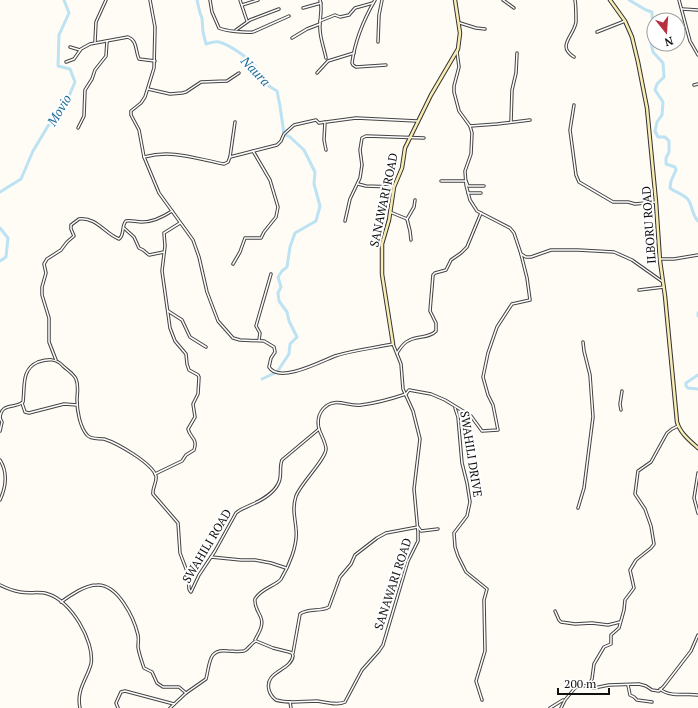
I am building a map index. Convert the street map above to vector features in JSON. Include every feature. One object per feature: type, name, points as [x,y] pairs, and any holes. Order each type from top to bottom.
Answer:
[{"type":"street","points":[[95,42],[96,22],[106,0]]},
{"type":"street","points":[[150,0],[155,27],[154,61],[144,100],[131,113],[131,115],[139,130],[144,157],[159,193],[193,240],[207,292],[218,321],[233,338],[240,340],[260,340],[274,347],[275,352],[271,358],[269,367],[272,371],[279,373],[304,369],[335,356],[354,351],[393,344]]},
{"type":"street","points":[[210,0],[212,12],[218,28],[223,30],[253,32],[289,16]]},
{"type":"street","points":[[240,0],[247,21]]},
{"type":"street","points":[[242,5],[258,0]]},
{"type":"street","points":[[375,0],[362,28],[352,63],[354,66],[386,65]]},
{"type":"street","points":[[378,42],[379,15],[382,0]]},
{"type":"street","name":"SANAWARI ROAD","points":[[292,653],[293,658],[291,662],[270,678],[268,684],[269,691],[273,698],[279,701],[290,702],[344,703],[362,670],[379,651],[382,645],[408,561],[414,552],[418,540],[414,489],[420,439],[413,411],[403,389],[401,364],[393,344],[382,274],[382,244],[390,212],[394,187],[402,168],[404,148],[444,70],[457,51],[460,36],[455,0]]},
{"type":"street","points":[[503,0],[514,8]]},
{"type":"street","points":[[574,57],[568,52],[566,47],[576,21],[575,0]]},
{"type":"street","name":"ILBORU ROAD","points":[[610,0],[625,21],[637,53],[646,104],[675,412],[678,426],[686,437],[698,448]]},
{"type":"street","points":[[679,0],[690,41],[698,55]]},
{"type":"street","points":[[303,8],[321,1],[322,10],[320,35],[326,58]]},
{"type":"street","points":[[320,21],[335,15],[349,15],[355,8],[373,3]]},
{"type":"street","points":[[236,31],[247,21],[279,9]]},
{"type":"street","points":[[682,9],[698,10]]},
{"type":"street","points":[[597,32],[625,21]]},
{"type":"street","points":[[459,23],[485,29]]},
{"type":"street","points":[[292,38],[307,29],[320,24]]},
{"type":"street","points":[[66,62],[76,58],[80,50],[86,45],[95,42],[129,38],[135,45],[139,59],[154,61]]},
{"type":"street","points":[[78,128],[84,114],[85,90],[92,79],[95,70],[106,56],[107,41]]},
{"type":"street","points":[[70,46],[80,50]]},
{"type":"street","points":[[170,708],[186,692],[206,679],[212,656],[215,652],[220,650],[237,652],[245,651],[254,642],[260,632],[262,623],[254,599],[262,591],[280,581],[286,568],[296,540],[293,506],[306,479],[325,453],[325,446],[318,421],[321,411],[327,405],[332,402],[340,402],[356,406],[374,404],[406,394],[409,390],[430,394],[446,400],[471,416],[482,431],[498,430],[493,405],[488,395],[483,377],[488,353],[497,327],[512,304],[530,300],[527,278],[514,233],[510,228],[477,211],[470,200],[465,171],[472,143],[472,133],[470,126],[459,110],[454,92],[459,67],[457,51]]},
{"type":"street","points":[[317,73],[328,61],[354,53]]},
{"type":"street","points":[[511,122],[512,90],[516,73],[517,53]]},
{"type":"street","points":[[148,89],[170,94],[182,93],[201,82],[227,81],[239,72]]},
{"type":"street","points":[[694,85],[698,84]]},
{"type":"street","points":[[574,105],[570,130],[576,176],[579,182],[585,187],[596,191],[614,203],[628,202],[636,204],[656,202]]},
{"type":"street","points":[[230,157],[244,155],[253,151],[277,145],[281,141],[284,134],[294,125],[316,120],[319,123],[356,118],[417,121]]},
{"type":"street","points":[[470,126],[530,120]]},
{"type":"street","points":[[144,157],[156,154],[176,154],[224,164],[230,157],[235,122]]},
{"type":"street","points":[[325,122],[324,140],[326,150]]},
{"type":"street","points":[[345,221],[350,198],[358,184],[362,165],[360,151],[362,138],[366,136],[424,138]]},
{"type":"street","points":[[233,264],[240,252],[245,238],[261,238],[276,217],[278,209],[270,180],[253,151]]},
{"type":"street","points":[[441,181],[466,181]]},
{"type":"street","points":[[466,181],[468,186],[484,186]]},
{"type":"street","points":[[358,184],[366,186],[394,187]]},
{"type":"street","points":[[468,193],[481,193]]},
{"type":"street","points":[[411,240],[407,219],[414,207],[415,200]]},
{"type":"street","points":[[56,360],[49,342],[49,318],[42,295],[42,287],[46,276],[44,264],[45,261],[61,250],[74,236],[70,227],[72,223],[79,219],[92,221],[119,239],[122,235],[124,227],[123,224],[127,220],[140,222],[150,221],[172,211]]},
{"type":"street","points":[[390,212],[407,219]]},
{"type":"street","points":[[397,353],[404,344],[410,340],[430,335],[436,331],[436,323],[430,311],[433,275],[446,270],[451,260],[465,249],[481,212]]},
{"type":"street","points":[[77,405],[64,404],[28,414],[25,412],[22,403],[24,384],[29,368],[35,363],[42,361],[56,360],[60,362],[76,379],[78,387],[77,405],[80,418],[87,435],[91,438],[105,440],[128,450],[149,467],[155,474],[182,461],[186,455],[194,450],[195,439],[188,432],[188,429],[195,417],[193,404],[197,396],[199,378],[198,375],[190,370],[186,352],[173,337],[170,328],[162,271],[165,232],[180,223]]},
{"type":"street","points":[[124,227],[134,237],[139,248],[144,250],[149,255],[164,252]]},
{"type":"street","points":[[521,254],[526,257],[531,257],[552,250],[614,252],[632,260],[663,282]]},
{"type":"street","points":[[660,259],[674,259],[698,255]]},
{"type":"street","points":[[260,340],[260,333],[256,326],[271,274]]},
{"type":"street","points":[[639,290],[664,287]]},
{"type":"street","points":[[168,311],[182,320],[190,337],[206,346]]},
{"type":"street","points":[[578,508],[584,488],[593,417],[590,378],[583,342]]},
{"type":"street","points":[[621,410],[620,404],[622,391]]},
{"type":"street","points":[[0,431],[2,422],[0,418],[1,413],[6,408],[22,403]]},
{"type":"street","name":"SWAHILI DRIVE","points":[[454,406],[458,417],[462,463],[468,483],[470,497],[466,516],[454,533],[455,547],[466,572],[487,589],[484,600],[485,651],[476,679],[478,691],[482,700]]},
{"type":"street","points":[[588,686],[592,679],[594,664],[604,647],[610,644],[611,635],[619,629],[625,600],[634,587],[629,573],[630,570],[636,560],[652,548],[654,544],[651,526],[645,509],[635,494],[637,473],[641,468],[652,461],[669,431],[678,426]]},
{"type":"street","name":"SWAHILI ROAD","points":[[155,474],[156,480],[152,491],[153,494],[178,523],[180,553],[188,574],[190,592],[236,513],[241,509],[256,503],[273,491],[279,481],[282,460],[319,429]]},
{"type":"street","points":[[0,460],[4,467],[6,480],[5,490],[0,500]]},
{"type":"street","points":[[698,472],[694,498],[698,513]]},
{"type":"street","points":[[254,642],[292,653],[300,614],[304,611],[318,610],[329,607],[340,576],[349,567],[355,554],[386,533],[418,527],[421,531],[438,530]]},
{"type":"street","points":[[211,557],[255,560],[286,568]]},
{"type":"street","points":[[0,585],[20,592],[47,594],[55,597],[71,611],[88,639],[91,652],[90,666],[79,696],[80,708]]},
{"type":"street","points":[[61,602],[87,587],[96,585],[105,586],[117,595],[127,606],[139,635],[139,650],[144,668],[152,672],[157,683],[163,687],[179,687],[186,692]]},
{"type":"street","points":[[555,611],[559,621],[561,622],[608,625],[620,622]]},
{"type":"street","points":[[561,708],[565,700],[577,687],[583,685],[594,688],[609,685],[642,684],[656,691],[660,689],[690,651],[698,635]]},
{"type":"street","points":[[628,685],[630,695],[637,700],[652,702]]},
{"type":"street","points":[[660,689],[664,692],[674,694],[698,695]]},
{"type":"street","points":[[118,708],[116,703],[121,692],[124,691],[174,704]]},
{"type":"street","points":[[550,708],[565,700]]},
{"type":"street","points":[[290,702],[291,708]]},
{"type":"waterway","name":"Movio","points":[[0,192],[21,179],[33,151],[48,126],[66,103],[75,82],[70,69],[58,66],[59,35],[69,13],[64,0]]},
{"type":"waterway","name":"Naura","points":[[197,0],[202,18],[206,44],[219,42],[228,45],[248,59],[255,66],[266,83],[277,91],[284,134],[290,137],[304,150],[315,172],[314,184],[320,206],[316,221],[295,233],[290,247],[287,267],[278,277],[281,287],[278,293],[279,301],[287,312],[289,321],[297,337],[290,344],[289,354],[277,372],[262,379]]},
{"type":"waterway","points":[[629,0],[652,12],[653,33],[651,43],[653,52],[663,63],[664,77],[657,84],[655,90],[663,102],[662,115],[657,122],[655,131],[658,137],[665,137],[669,141],[669,152],[666,158],[666,164],[675,167],[676,170],[671,181],[670,188],[687,199],[698,221]]},
{"type":"waterway","name":"Movio","points":[[0,228],[8,238],[6,257],[0,261]]},
{"type":"waterway","points":[[698,375],[686,383],[688,388],[698,389]]}]
